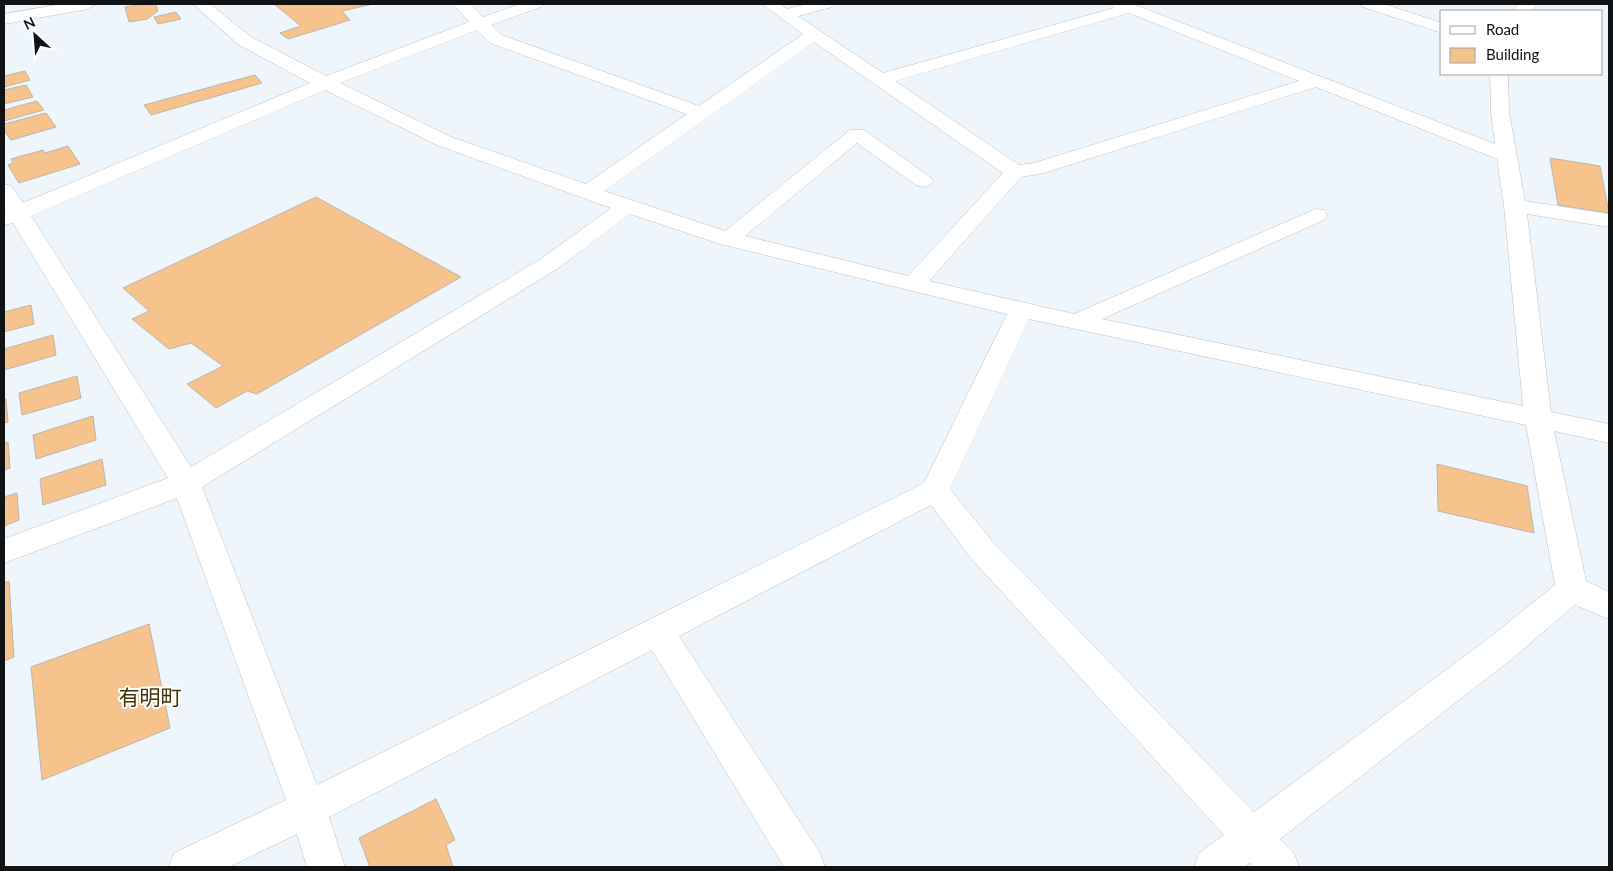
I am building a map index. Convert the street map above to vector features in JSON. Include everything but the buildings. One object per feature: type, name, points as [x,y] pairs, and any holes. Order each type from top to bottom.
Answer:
[{"type":"street","points":[[4,19],[88,4]]},
{"type":"street","points":[[201,4],[245,40],[288,65],[444,140],[627,206],[728,239],[1021,310],[1609,433]]},
{"type":"street","points":[[461,4],[496,39],[701,113]]},
{"type":"street","points":[[11,216],[327,83],[479,23],[535,4]]},
{"type":"street","points":[[778,9],[826,4]]},
{"type":"street","points":[[1369,4],[1440,27]]},
{"type":"street","points":[[879,80],[1125,6],[1314,82],[1508,156]]},
{"type":"street","points":[[778,9],[1015,172]]},
{"type":"street","points":[[589,192],[814,34]]},
{"type":"street","points":[[1499,75],[1500,112],[1515,206],[1538,418],[1572,590]]},
{"type":"street","points":[[913,284],[1015,172],[1037,169],[1314,82]]},
{"type":"street","points":[[728,239],[858,134],[923,181]]},
{"type":"street","points":[[4,190],[11,216],[186,483],[308,809],[326,867]]},
{"type":"street","points":[[4,551],[186,483],[549,264],[627,206]]},
{"type":"street","points":[[1515,206],[1609,220]]},
{"type":"street","points":[[1078,321],[1316,215]]},
{"type":"street","points":[[188,867],[308,809],[935,490],[1021,310]]},
{"type":"street","points":[[935,490],[981,549],[1280,867]]},
{"type":"street","points":[[1572,590],[1609,606]]},
{"type":"street","points":[[1213,867],[1501,648],[1572,590]]},
{"type":"street","points":[[658,630],[806,867]]},
{"type":"district","name":"有明町","points":[[150,698]]}]
